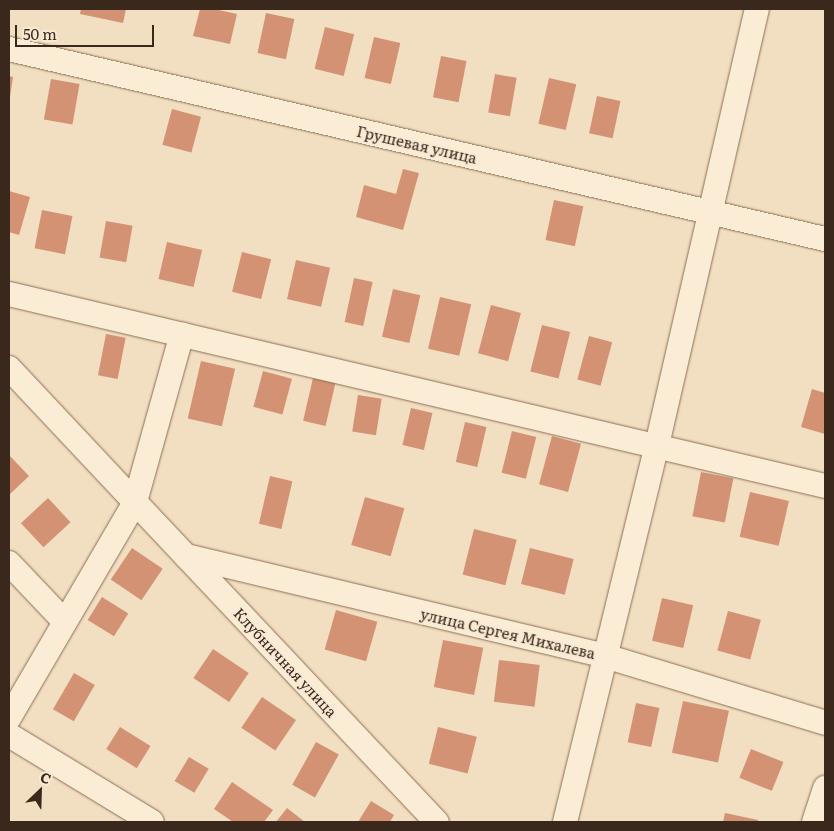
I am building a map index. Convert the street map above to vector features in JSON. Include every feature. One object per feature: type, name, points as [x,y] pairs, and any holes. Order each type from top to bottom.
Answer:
[{"type":"street","points":[[565,822],[657,445],[757,9]]},
{"type":"street","name":"Грушевая улица","points":[[9,49],[825,239]]},
{"type":"street","points":[[9,294],[825,486]]},
{"type":"street","points":[[9,718],[135,502],[182,334]]},
{"type":"street","name":"Клубничная улица","points":[[9,368],[437,822]]},
{"type":"street","name":"улица Сергея Михалева","points":[[186,556],[605,656],[825,724]]},
{"type":"street","points":[[9,562],[65,622]]},
{"type":"street","points":[[9,735],[152,822]]},
{"type":"street","points":[[814,822],[825,788]]},
{"type":"building","points":[[81,9],[126,9],[123,23],[80,14]]},
{"type":"building","points":[[200,9],[214,9],[237,14],[230,44],[193,36]]},
{"type":"building","points":[[266,13],[294,19],[286,59],[257,53]]},
{"type":"building","points":[[325,27],[354,34],[344,76],[315,69]]},
{"type":"building","points":[[374,37],[400,43],[391,84],[365,78]]},
{"type":"building","points":[[441,56],[467,61],[459,102],[433,97]]},
{"type":"building","points":[[495,74],[517,78],[510,116],[488,112]]},
{"type":"building","points":[[9,76],[13,77],[10,97],[9,97]]},
{"type":"building","points":[[549,78],[576,84],[566,130],[538,124]]},
{"type":"building","points":[[51,79],[80,84],[72,124],[44,119]]},
{"type":"building","points":[[597,96],[620,101],[613,138],[589,133]]},
{"type":"building","points":[[172,109],[201,117],[191,153],[162,145]]},
{"type":"building","points":[[403,169],[419,173],[403,230],[356,217],[364,185],[396,194]]},
{"type":"building","points":[[9,191],[30,197],[19,235],[9,232]]},
{"type":"building","points":[[554,200],[583,206],[575,246],[545,240]]},
{"type":"building","points":[[42,210],[72,216],[65,254],[35,248]]},
{"type":"building","points":[[106,221],[133,226],[126,262],[100,257]]},
{"type":"building","points":[[167,242],[202,250],[194,287],[158,279]]},
{"type":"building","points":[[242,252],[271,259],[261,299],[232,292]]},
{"type":"building","points":[[296,260],[330,268],[321,307],[287,299]]},
{"type":"building","points":[[354,278],[373,282],[363,326],[345,322]]},
{"type":"building","points":[[393,289],[420,295],[409,343],[382,337]]},
{"type":"building","points":[[440,297],[471,304],[459,356],[428,349]]},
{"type":"building","points":[[491,305],[521,313],[508,361],[478,353]]},
{"type":"building","points":[[542,325],[570,332],[559,379],[530,372]]},
{"type":"building","points":[[106,334],[126,338],[118,379],[98,375]]},
{"type":"building","points":[[589,336],[612,342],[601,386],[577,379]]},
{"type":"building","points":[[201,361],[235,369],[222,426],[188,418]]},
{"type":"building","points":[[263,371],[292,379],[282,415],[253,407]]},
{"type":"building","points":[[313,378],[335,383],[326,426],[303,421]]},
{"type":"building","points":[[812,389],[825,393],[825,434],[801,427]]},
{"type":"building","points":[[358,395],[382,399],[376,435],[352,432]]},
{"type":"building","points":[[411,408],[432,413],[424,450],[402,445]]},
{"type":"building","points":[[465,422],[486,427],[477,467],[456,462]]},
{"type":"building","points":[[512,431],[536,437],[526,479],[502,473]]},
{"type":"building","points":[[552,436],[581,444],[568,492],[539,484]]},
{"type":"building","points":[[9,455],[29,476],[9,495]]},
{"type":"building","points":[[701,472],[733,478],[725,522],[692,516]]},
{"type":"building","points":[[270,476],[292,481],[281,529],[259,524]]},
{"type":"building","points":[[750,492],[789,501],[779,546],[740,537]]},
{"type":"building","points":[[365,497],[404,508],[391,556],[351,545]]},
{"type":"building","points":[[48,498],[71,522],[43,547],[21,523]]},
{"type":"building","points":[[474,529],[517,540],[505,585],[463,575]]},
{"type":"building","points":[[132,548],[163,569],[141,600],[111,580]]},
{"type":"building","points":[[530,548],[574,559],[565,595],[521,584]]},
{"type":"building","points":[[102,597],[128,613],[114,636],[88,620]]},
{"type":"building","points":[[662,598],[693,605],[683,648],[652,641]]},
{"type":"building","points":[[336,610],[377,622],[366,661],[325,649]]},
{"type":"building","points":[[728,611],[761,620],[750,659],[717,651]]},
{"type":"building","points":[[443,640],[483,648],[474,695],[434,687]]},
{"type":"building","points":[[213,649],[249,673],[229,702],[193,678]]},
{"type":"building","points":[[499,660],[540,665],[535,707],[494,702]]},
{"type":"building","points":[[74,673],[95,685],[74,721],[53,709]]},
{"type":"building","points":[[262,697],[296,720],[275,751],[241,728]]},
{"type":"building","points":[[683,701],[729,711],[718,763],[672,753]]},
{"type":"building","points":[[636,703],[659,708],[651,747],[628,742]]},
{"type":"building","points":[[120,727],[151,746],[137,768],[106,749]]},
{"type":"building","points":[[438,727],[477,737],[468,774],[429,764]]},
{"type":"building","points":[[316,742],[339,755],[315,797],[292,785]]},
{"type":"building","points":[[751,749],[783,762],[772,791],[739,778]]},
{"type":"building","points":[[189,757],[209,769],[194,793],[175,781]]},
{"type":"building","points":[[232,782],[273,810],[264,822],[233,822],[214,809]]},
{"type":"building","points":[[371,801],[394,815],[390,822],[358,822]]},
{"type":"building","points":[[287,808],[305,822],[276,822]]},
{"type":"building","points":[[725,813],[758,820],[758,822],[723,822]]}]
